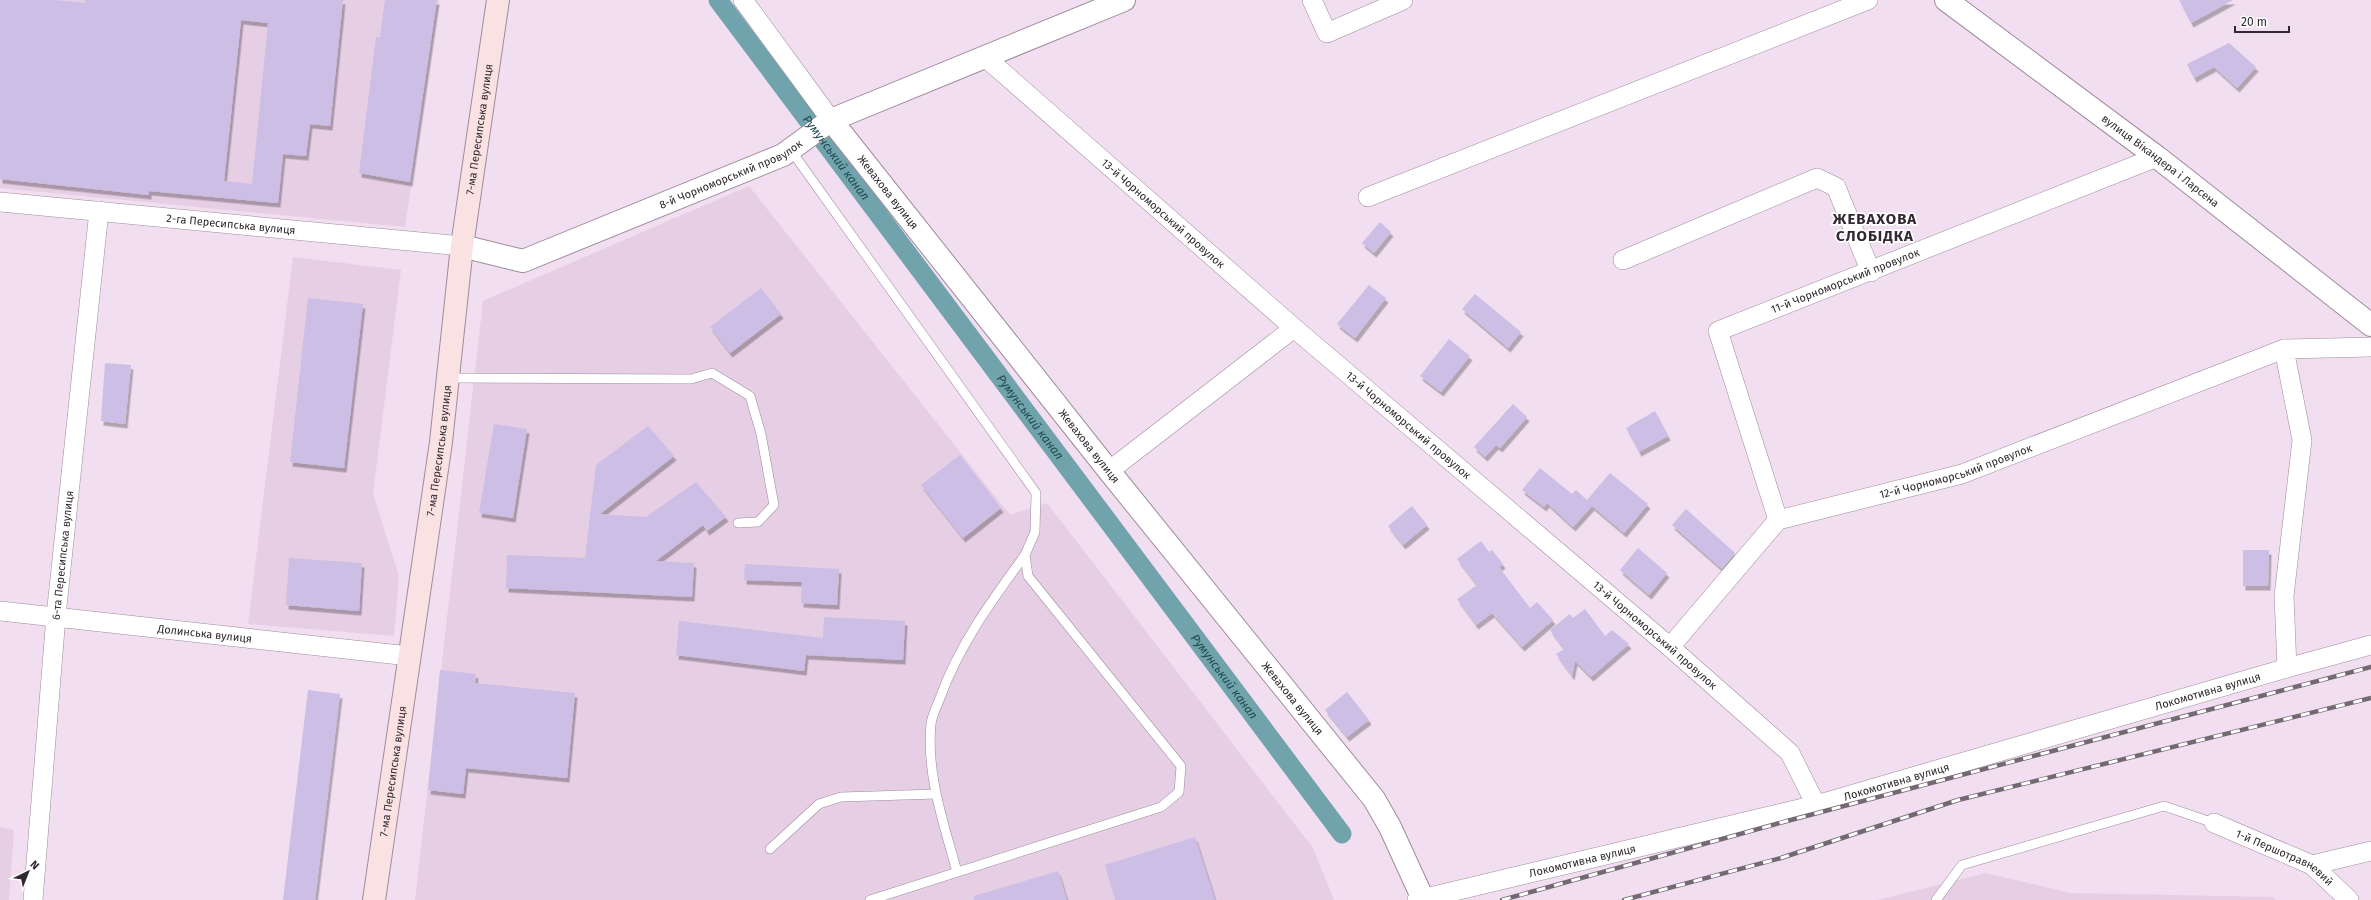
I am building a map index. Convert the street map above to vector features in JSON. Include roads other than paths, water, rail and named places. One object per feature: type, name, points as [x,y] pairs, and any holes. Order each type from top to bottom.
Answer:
[{"type":"main road","name":"7-ма Пересипська вулиця","points":[[374,900],[448,378],[462,246],[498,0]]},
{"type":"street","name":"Жевахова вулиця","points":[[743,0],[831,120],[1109,472],[1374,799],[1390,827],[1420,899]]},
{"type":"street","name":"8-й Чорноморський провулок","points":[[462,246],[523,261],[783,155],[831,120],[1124,0]]},
{"type":"street","points":[[1312,0],[1327,33],[1403,0]]},
{"type":"street","points":[[1368,197],[1868,0]]},
{"type":"street","name":"вулиця Вікандера і Ларсена","points":[[1946,0],[2157,157],[2371,325]]},
{"type":"street","name":"13-й Чорноморський провулок","points":[[985,57],[1294,328],[1670,647],[1790,753],[1816,805]]},
{"type":"street","name":"11-й Чорноморський провулок","points":[[1778,520],[1718,331],[1871,272],[2157,157]]},
{"type":"street","points":[[1623,260],[1817,178],[1836,187],[1871,272]]},
{"type":"street","name":"2-га Пересипська вулиця","points":[[0,202],[462,246]]},
{"type":"street","name":"6-та Пересипська вулиця","points":[[33,900],[56,616],[99,211]]},
{"type":"street","points":[[1109,472],[1294,328]]},
{"type":"street","name":"12-й Чорноморський провулок","points":[[1778,520],[1962,474],[2284,349],[2371,347]]},
{"type":"street","points":[[2284,349],[2302,440],[2284,596],[2287,668]]},
{"type":"street","points":[[1670,647],[1778,520]]},
{"type":"street","name":"Долинська вулиця","points":[[0,611],[409,656]]},
{"type":"street","name":"Локомотивна вулиця","points":[[1420,899],[1816,805],[2371,645]]},
{"type":"street","name":"1-й Першотравневий","points":[[2214,823],[2312,865],[2349,900]]},
{"type":"street","points":[[2312,865],[2371,851]]},
{"type":"lane","points":[[790,150],[1036,492],[1035,532],[1025,555],[986,609],[947,678],[931,722],[931,754],[936,794],[958,872]]},
{"type":"lane","points":[[448,378],[691,379],[712,373],[750,396],[760,434],[774,505],[758,522],[738,523]]},
{"type":"lane","points":[[870,900],[1161,807],[1179,792],[1181,766],[1028,576],[1025,555]]},
{"type":"lane","points":[[770,849],[819,804],[841,797],[936,794]]},
{"type":"lane","points":[[1936,900],[1962,865],[2164,806],[2214,823]]},
{"type":"waterway","name":"Румунський канал","points":[[718,0],[1342,834]]},
{"type":"railway","points":[[1502,900],[1787,821],[2371,667]]},
{"type":"railway","points":[[1624,900],[1781,858],[1958,800],[2371,698]]},
{"type":"district","name":"ЖЕВАХОВА СЛОБІДКА","points":[[1875,228]]}]
